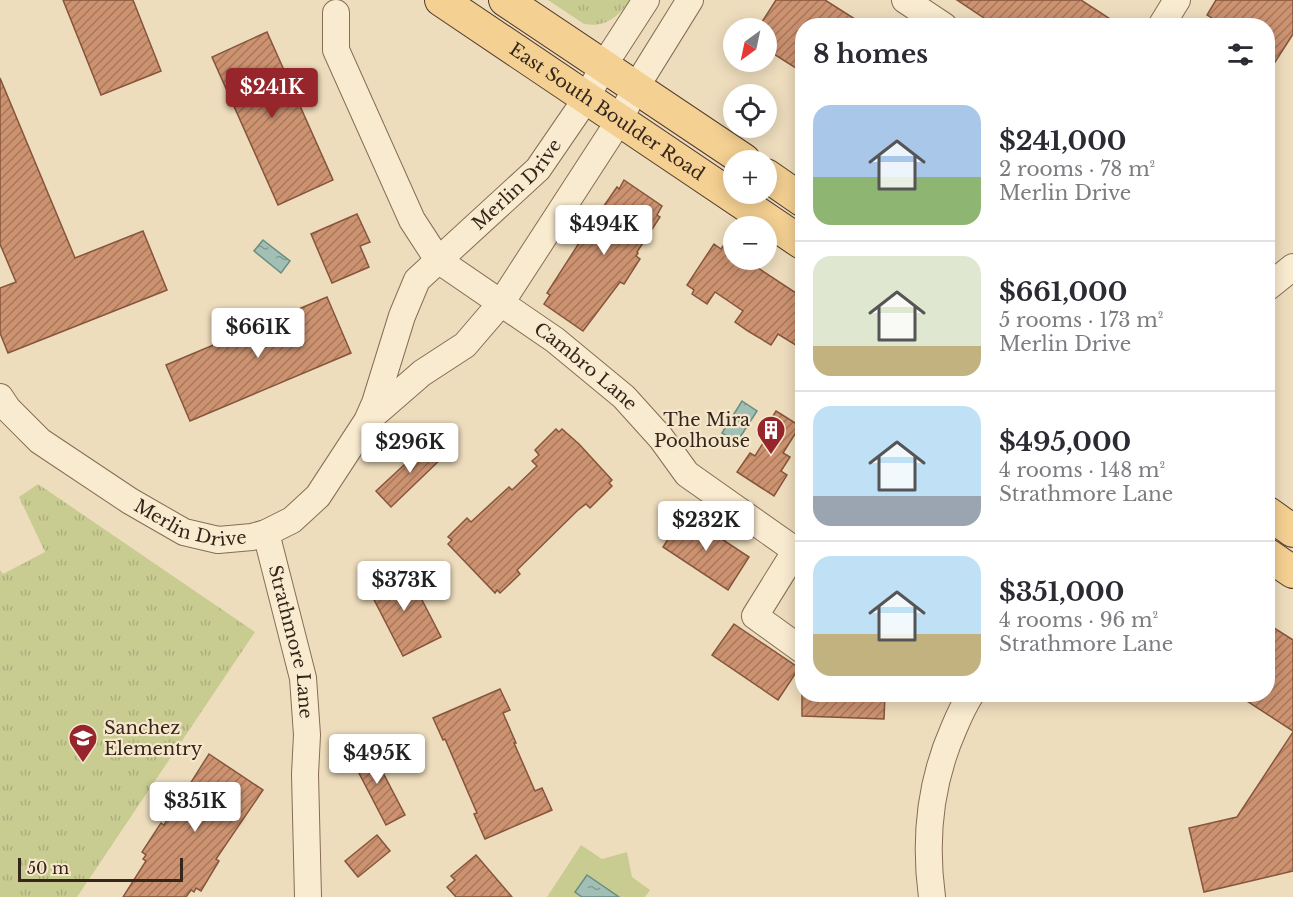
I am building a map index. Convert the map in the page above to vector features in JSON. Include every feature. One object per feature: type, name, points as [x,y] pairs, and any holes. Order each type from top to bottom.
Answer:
[{"type":"main road","name":"East South Boulder Road","points":[[441,0],[795,238]]},
{"type":"main road","name":"East South Boulder Road","points":[[506,0],[729,150]]},
{"type":"main road","points":[[777,183],[795,195]]},
{"type":"main road","points":[[1275,518],[1293,531]]},
{"type":"main road","points":[[1275,560],[1293,572]]},
{"type":"street","name":"Merlin Drive","points":[[0,397],[8,409],[40,441],[130,501],[184,532],[218,540],[252,537],[292,520],[318,496],[367,421],[375,403],[402,316],[417,280],[538,169],[586,99],[604,65],[646,0]]},
{"type":"street","name":"Merlin Drive","points":[[367,421],[422,373],[465,345],[501,303],[619,121],[636,87],[690,0]]},
{"type":"street","points":[[905,0],[932,18]]},
{"type":"street","points":[[1166,18],[1177,0]]},
{"type":"street","points":[[336,13],[336,50],[412,220],[438,260]]},
{"type":"street","name":"Cambro Lane","points":[[438,260],[555,340],[624,397],[661,438],[687,474],[795,550]]},
{"type":"street","points":[[1275,281],[1293,267]]},
{"type":"street","name":"Strathmore Lane","points":[[266,533],[303,678],[307,735],[305,774],[308,897]]},
{"type":"street","points":[[795,560],[755,616],[795,645]]},
{"type":"street","points":[[932,897],[928,867],[928,824],[938,767],[942,753],[967,702]]},
{"type":"green space","points":[[548,0],[630,0],[610,20],[592,25],[584,24]]},
{"type":"green space","name":"Sanchez Elementry","points":[[38,484],[255,632],[77,897],[0,897],[0,570],[3,574],[45,552],[19,497]]},
{"type":"green space","points":[[581,845],[602,859],[627,852],[632,877],[650,890],[645,897],[547,897]]},
{"type":"water","points":[[263,240],[290,261],[281,273],[254,251]]},
{"type":"water","points":[[742,401],[757,411],[737,442],[722,433]]},
{"type":"water","points":[[587,875],[619,897],[582,897],[575,892]]},
{"type":"building","points":[[63,0],[133,0],[161,71],[101,95]]},
{"type":"building","points":[[776,0],[825,0],[853,18],[795,18],[795,68],[777,56],[777,18],[764,18]]},
{"type":"building","points":[[957,0],[1081,0],[1109,18],[984,18]]},
{"type":"building","points":[[1216,0],[1293,0],[1293,34],[1275,62],[1275,18],[1212,18],[1207,15]]},
{"type":"building","points":[[267,32],[333,180],[278,205],[212,57]]},
{"type":"building","points":[[0,78],[75,258],[143,231],[167,290],[8,353],[0,333],[0,288],[16,282],[0,244]]},
{"type":"building","points":[[624,180],[662,206],[657,215],[660,217],[637,252],[636,256],[640,259],[624,284],[620,282],[583,331],[544,304],[550,295],[547,293],[590,226]]},
{"type":"building","points":[[357,214],[370,242],[360,246],[369,267],[332,283],[311,234]]},
{"type":"building","points":[[714,244],[721,249],[723,246],[723,270],[761,270],[795,292],[795,345],[778,334],[771,345],[735,322],[743,311],[715,292],[707,304],[692,294],[694,290],[687,285]]},
{"type":"building","points":[[327,297],[351,353],[190,421],[166,365]]},
{"type":"building","name":"The Mira Poolhouse","points":[[776,411],[795,423],[795,434],[783,453],[790,457],[781,471],[787,475],[774,496],[737,472],[750,453],[755,456],[772,429],[767,426]]},
{"type":"building","points":[[556,429],[559,432],[562,429],[579,444],[612,480],[609,483],[612,486],[590,508],[586,504],[578,510],[517,570],[520,574],[500,593],[497,590],[495,593],[448,544],[452,540],[448,537],[467,518],[471,522],[509,487],[512,490],[537,466],[532,461],[539,455],[535,450]]},
{"type":"building","points":[[431,440],[445,455],[391,507],[376,491]]},
{"type":"building","points":[[684,514],[749,557],[728,590],[663,547]]},
{"type":"building","points":[[405,567],[441,637],[403,656],[367,586]]},
{"type":"building","points":[[734,624],[795,665],[795,674],[778,700],[712,655]]},
{"type":"building","points":[[1275,628],[1293,640],[1293,731],[1248,702],[1275,702]]},
{"type":"building","points":[[500,689],[510,710],[503,713],[516,743],[514,743],[535,791],[542,788],[552,810],[485,839],[474,814],[477,813],[445,739],[443,740],[433,718]]},
{"type":"building","points":[[802,702],[885,702],[884,719],[802,716]]},
{"type":"building","points":[[1293,732],[1293,871],[1204,892],[1189,828],[1237,817]]},
{"type":"building","points":[[368,744],[405,815],[386,825],[349,754]]},
{"type":"building","points":[[209,754],[263,790],[216,859],[219,861],[201,891],[196,888],[194,892],[191,890],[186,897],[123,897],[146,861],[143,859],[146,855],[142,852],[161,823],[164,825]]},
{"type":"building","points":[[377,835],[390,851],[358,877],[345,861]]},
{"type":"building","points":[[476,855],[512,897],[456,897],[447,887],[455,880],[451,876]]},
{"type":"place","name":"The Mira Poolhouse","points":[[771,456]]},
{"type":"place","name":"Sanchez Elementry","points":[[83,764]]}]
